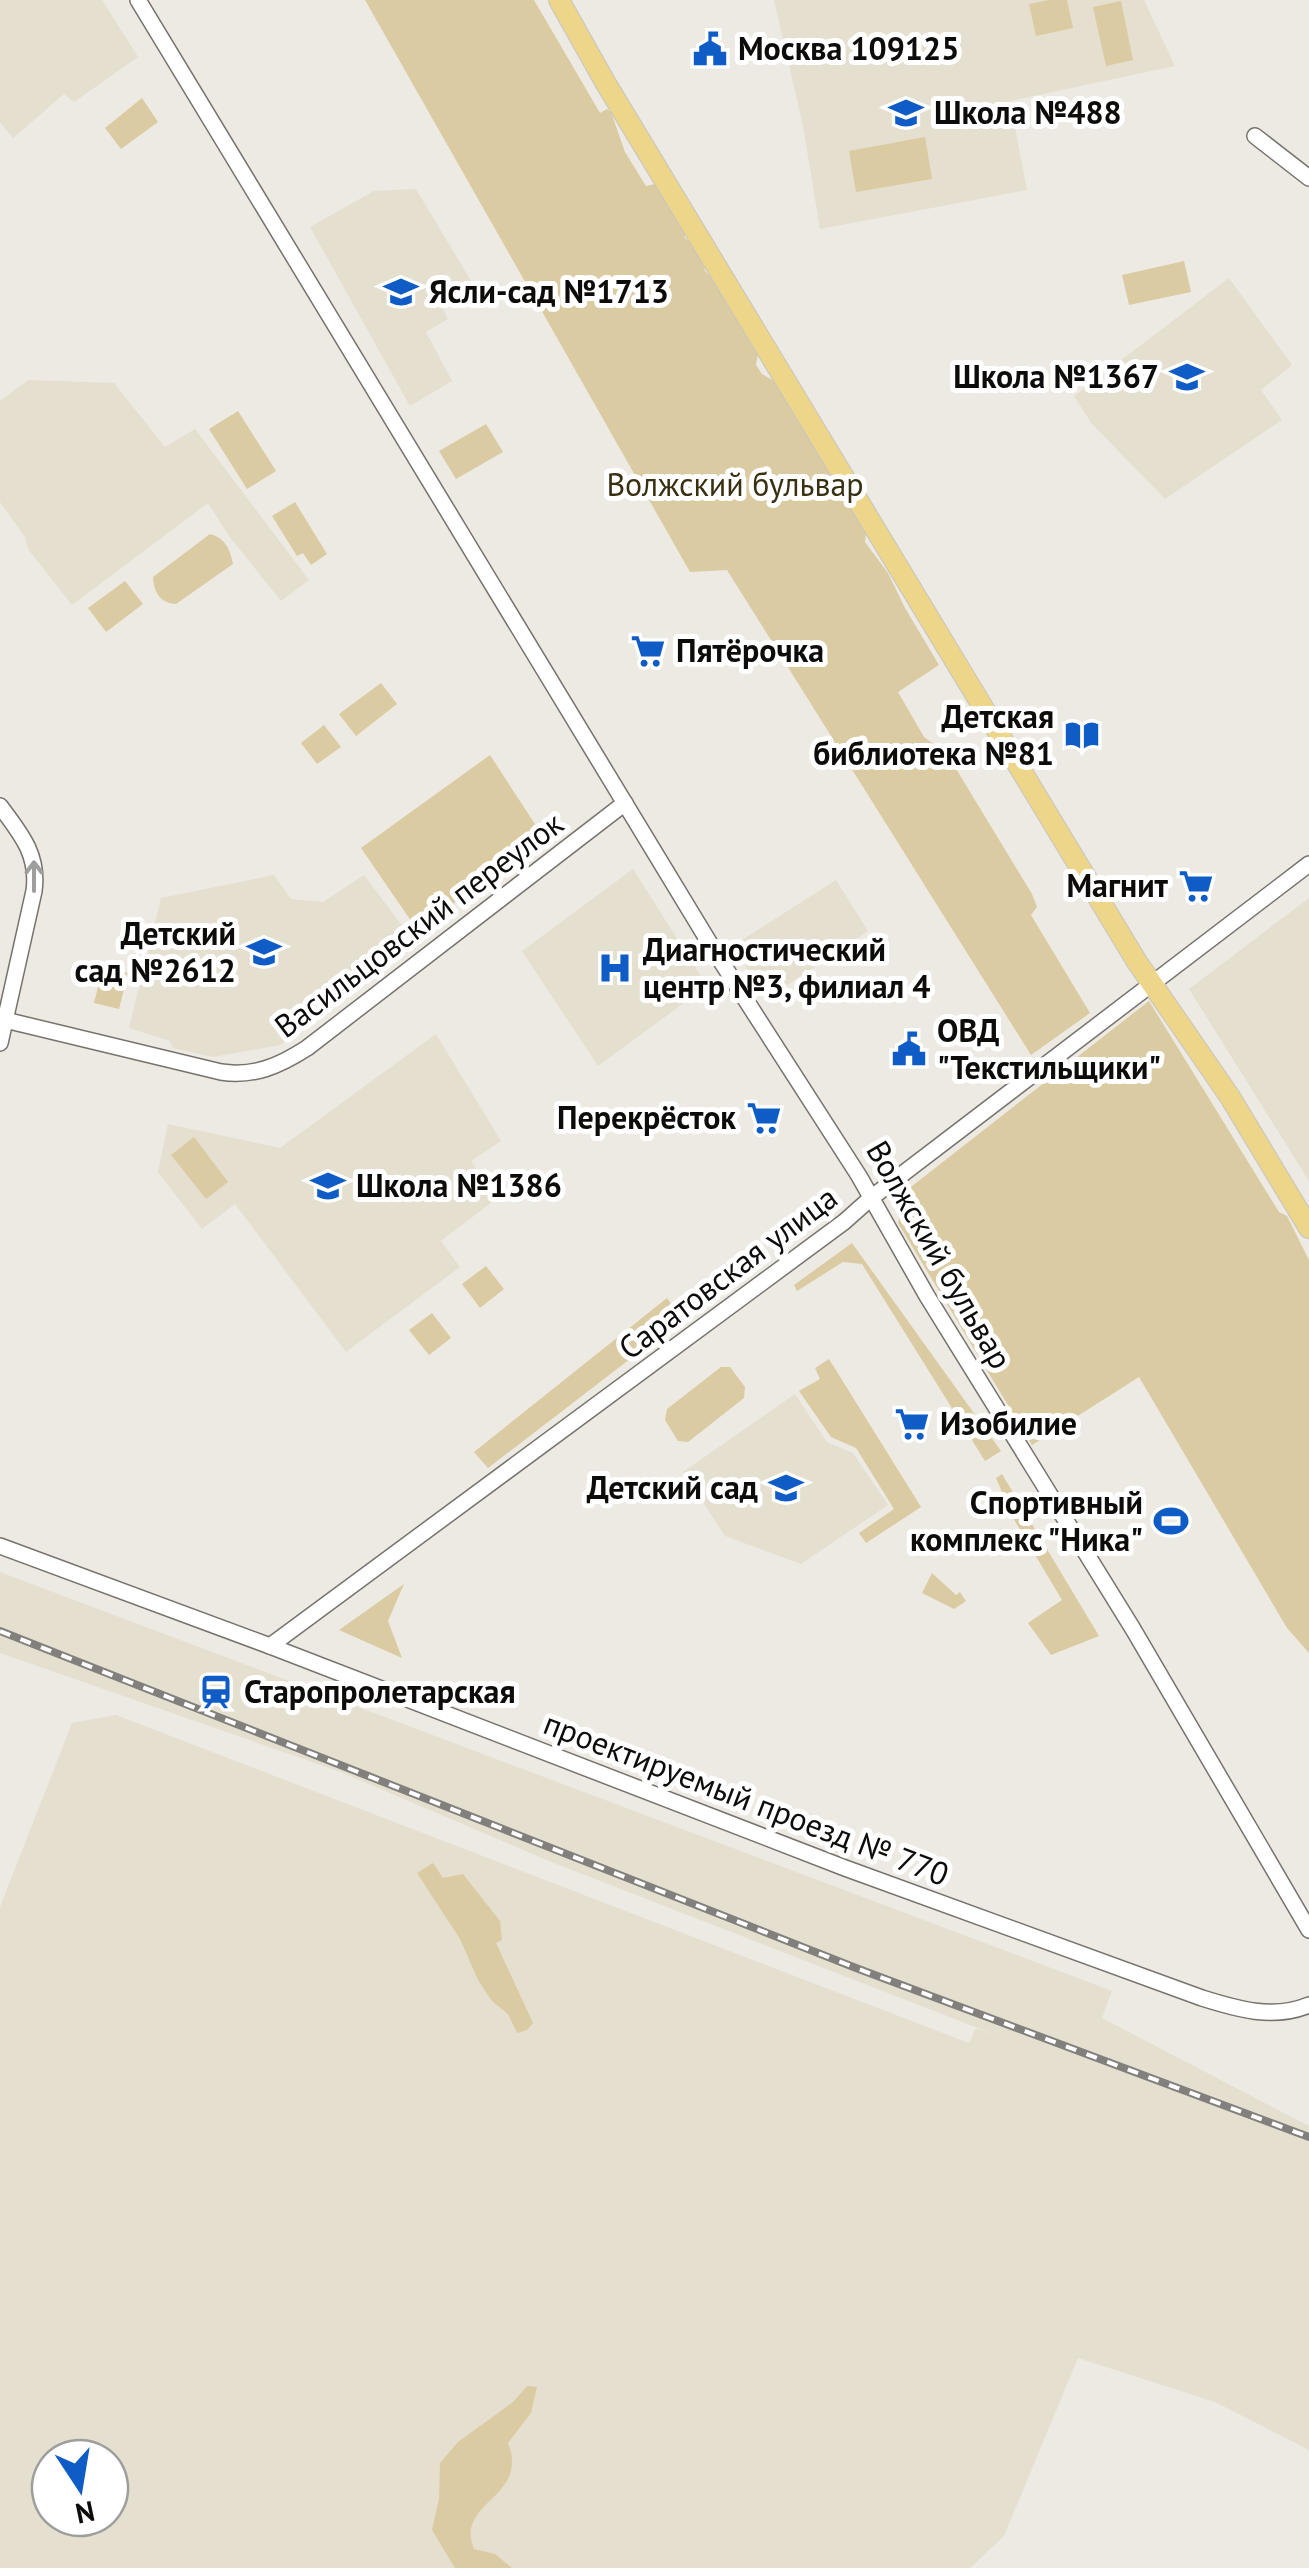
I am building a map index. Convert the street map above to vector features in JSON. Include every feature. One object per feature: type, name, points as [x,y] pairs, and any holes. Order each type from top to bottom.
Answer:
[{"type":"main road","points":[[559,0],[604,82],[1152,983],[1230,1096],[1309,1228]]},
{"type":"street","name":"Волжский бульвар","points":[[138,0],[715,952],[871,1198],[1019,1450],[1133,1629],[1309,1930]]},
{"type":"street","points":[[1254,136],[1309,178]]},
{"type":"street","name":"Васильцовский переулок","points":[[6,1020],[221,1072],[247,1074],[268,1069],[307,1048],[625,803]]},
{"type":"street","points":[[0,806],[29,846],[36,872],[0,1043]]},
{"type":"street","name":"Саратовская улица","points":[[270,1646],[844,1222],[1309,864]]},
{"type":"street","name":"проектируемый проезд № 770","points":[[0,1546],[845,1868],[1202,1998],[1246,2011],[1283,2013],[1309,2005]]},
{"type":"shaded area","points":[[0,0],[102,0],[138,57],[74,102],[64,94],[13,138],[0,122]]},
{"type":"shaded area","name":"Школа №488","points":[[774,0],[1144,0],[1175,66],[1010,101],[1027,190],[820,229],[803,126]]},
{"type":"shaded area","name":"Ясли-сад №1713","points":[[416,189],[471,281],[439,302],[448,319],[426,332],[452,381],[410,406],[310,227],[374,191]]},
{"type":"shaded area","name":"Школа №1367","points":[[1229,278],[1292,365],[1261,390],[1282,420],[1165,499],[1092,424],[1074,396]]},
{"type":"shaded area","points":[[28,380],[114,383],[165,447],[195,429],[309,580],[281,601],[208,503],[72,605],[28,549],[25,537],[0,502],[0,401]]},
{"type":"shaded area","name":"Диагностический центр №3, филиал 4","points":[[633,869],[707,986],[598,1066],[522,951]]},
{"type":"shaded area","name":"Детский сад №2612","points":[[274,875],[291,899],[323,902],[364,875],[407,932],[355,971],[355,987],[280,1045],[213,1057],[172,1048],[170,1041],[129,1028],[161,898]]},
{"type":"shaded area","points":[[836,880],[868,931],[765,1000],[734,945]]},
{"type":"shaded area","points":[[1309,898],[1309,1181],[1189,989]]},
{"type":"shaded area","name":"Школа №1386","points":[[436,1034],[501,1141],[471,1161],[496,1199],[441,1241],[460,1267],[346,1352],[235,1204],[202,1229],[158,1172],[168,1124],[280,1148]]},
{"type":"shaded area","name":"Детский сад","points":[[795,1394],[827,1442],[853,1453],[888,1505],[801,1564],[725,1536],[683,1472]]},
{"type":"shaded area","points":[[0,1572],[1112,1991],[1102,2018],[1309,2126],[1309,2450],[1215,2402],[1078,2358],[1004,2536],[970,2568],[0,2568],[0,1907],[72,1723],[116,1715],[969,2043],[976,2028],[1029,2048],[554,1863],[338,1771],[0,1653]]},
{"type":"green space","name":"Волжский бульвар","points":[[365,0],[534,0],[600,113],[607,109],[611,112],[625,152],[646,186],[655,184],[683,226],[685,238],[700,250],[705,271],[724,292],[727,304],[759,348],[756,365],[762,374],[781,385],[825,455],[828,472],[866,532],[865,542],[888,573],[939,665],[898,692],[924,737],[947,754],[1032,894],[1037,907],[1031,915],[1090,1013],[1031,1055],[727,570],[690,572]]},
{"type":"green space","points":[[1067,0],[1073,28],[1036,36],[1029,4]]},
{"type":"green space","points":[[1121,1],[1133,60],[1106,66],[1093,7]]},
{"type":"green space","points":[[142,98],[158,122],[121,149],[105,128]]},
{"type":"green space","points":[[925,137],[932,179],[856,192],[849,151]]},
{"type":"green space","points":[[1184,261],[1191,292],[1129,305],[1122,275]]},
{"type":"green space","points":[[238,411],[276,471],[247,489],[209,429]]},
{"type":"green space","points":[[486,424],[503,452],[456,479],[439,451]]},
{"type":"green space","points":[[295,502],[327,554],[311,565],[303,553],[297,556],[272,516]]},
{"type":"green space","points":[[210,534],[226,545],[233,564],[176,604],[162,599],[153,577]]},
{"type":"green space","points":[[125,581],[143,604],[106,632],[88,608]]},
{"type":"green space","points":[[381,683],[397,704],[356,736],[339,714]]},
{"type":"green space","points":[[324,725],[341,747],[317,764],[301,743]]},
{"type":"green space","points":[[490,755],[542,835],[418,931],[361,848]]},
{"type":"green space","points":[[103,967],[128,973],[119,1009],[94,1003]]},
{"type":"green space","points":[[1149,1001],[1279,1212],[1287,1216],[1309,1260],[1309,1653],[1287,1628],[1139,1377],[1032,1445],[898,1223],[907,1190]]},
{"type":"green space","points":[[194,1137],[228,1182],[206,1199],[171,1155]]},
{"type":"green space","points":[[852,1243],[1001,1451],[985,1461],[862,1264],[843,1262],[797,1291],[794,1285]]},
{"type":"green space","points":[[486,1266],[504,1289],[480,1308],[462,1284]]},
{"type":"green space","points":[[667,1298],[682,1319],[488,1468],[474,1452]]},
{"type":"green space","points":[[432,1313],[451,1338],[429,1355],[409,1330]]},
{"type":"green space","points":[[829,1359],[921,1507],[866,1543],[859,1533],[894,1509],[856,1448],[831,1437],[799,1391],[820,1379],[815,1368]]},
{"type":"green space","points":[[721,1367],[730,1367],[745,1387],[744,1398],[688,1442],[678,1441],[665,1420],[667,1409]]},
{"type":"green space","points":[[1002,1474],[1099,1636],[1051,1655],[1028,1623],[1062,1600],[1013,1518],[996,1478]]},
{"type":"green space","points":[[932,1573],[956,1595],[960,1592],[966,1601],[954,1609],[922,1593]]},
{"type":"green space","points":[[404,1584],[388,1621],[402,1658],[339,1630]]},
{"type":"green space","points":[[433,1863],[443,1878],[463,1874],[500,1921],[502,1940],[496,1943],[533,2023],[527,2030],[517,2033],[508,2014],[492,2001],[460,1939],[417,1873]]},
{"type":"green space","points":[[527,2386],[537,2387],[531,2413],[508,2443],[512,2461],[509,2476],[474,2520],[471,2533],[474,2549],[495,2554],[512,2568],[455,2568],[432,2530],[439,2499],[440,2463],[458,2442],[513,2402]]},
{"type":"railway","points":[[0,1631],[856,1968],[1309,2137]]},
{"type":"place","name":"Москва 109125","points":[[710,49]]},
{"type":"place","name":"Школа №488","points":[[906,113]]},
{"type":"place","name":"Ясли-сад №1713","points":[[401,292]]},
{"type":"place","name":"Школа №1367","points":[[1187,377]]},
{"type":"place","name":"Пятёрочка","points":[[648,651]]},
{"type":"place","name":"Детская библиотека №81","points":[[1082,735]]},
{"type":"place","name":"Магнит","points":[[1196,886]]},
{"type":"place","name":"Детский сад №2612","points":[[264,952]]},
{"type":"place","name":"Диагностический центр №3, филиал 4","points":[[615,968]]},
{"type":"place","name":"ОВД \"Текстильщики\"","points":[[909,1049]]},
{"type":"place","name":"Перекрёсток","points":[[764,1118]]},
{"type":"place","name":"Школа №1386","points":[[328,1186]]},
{"type":"place","name":"Изобилие","points":[[912,1424]]},
{"type":"place","name":"Детский сад","points":[[786,1488]]},
{"type":"place","name":"Спортивный комплекс \"Ника\"","points":[[1171,1521]]},
{"type":"place","name":"Старопролетарская","points":[[216,1692]]}]
